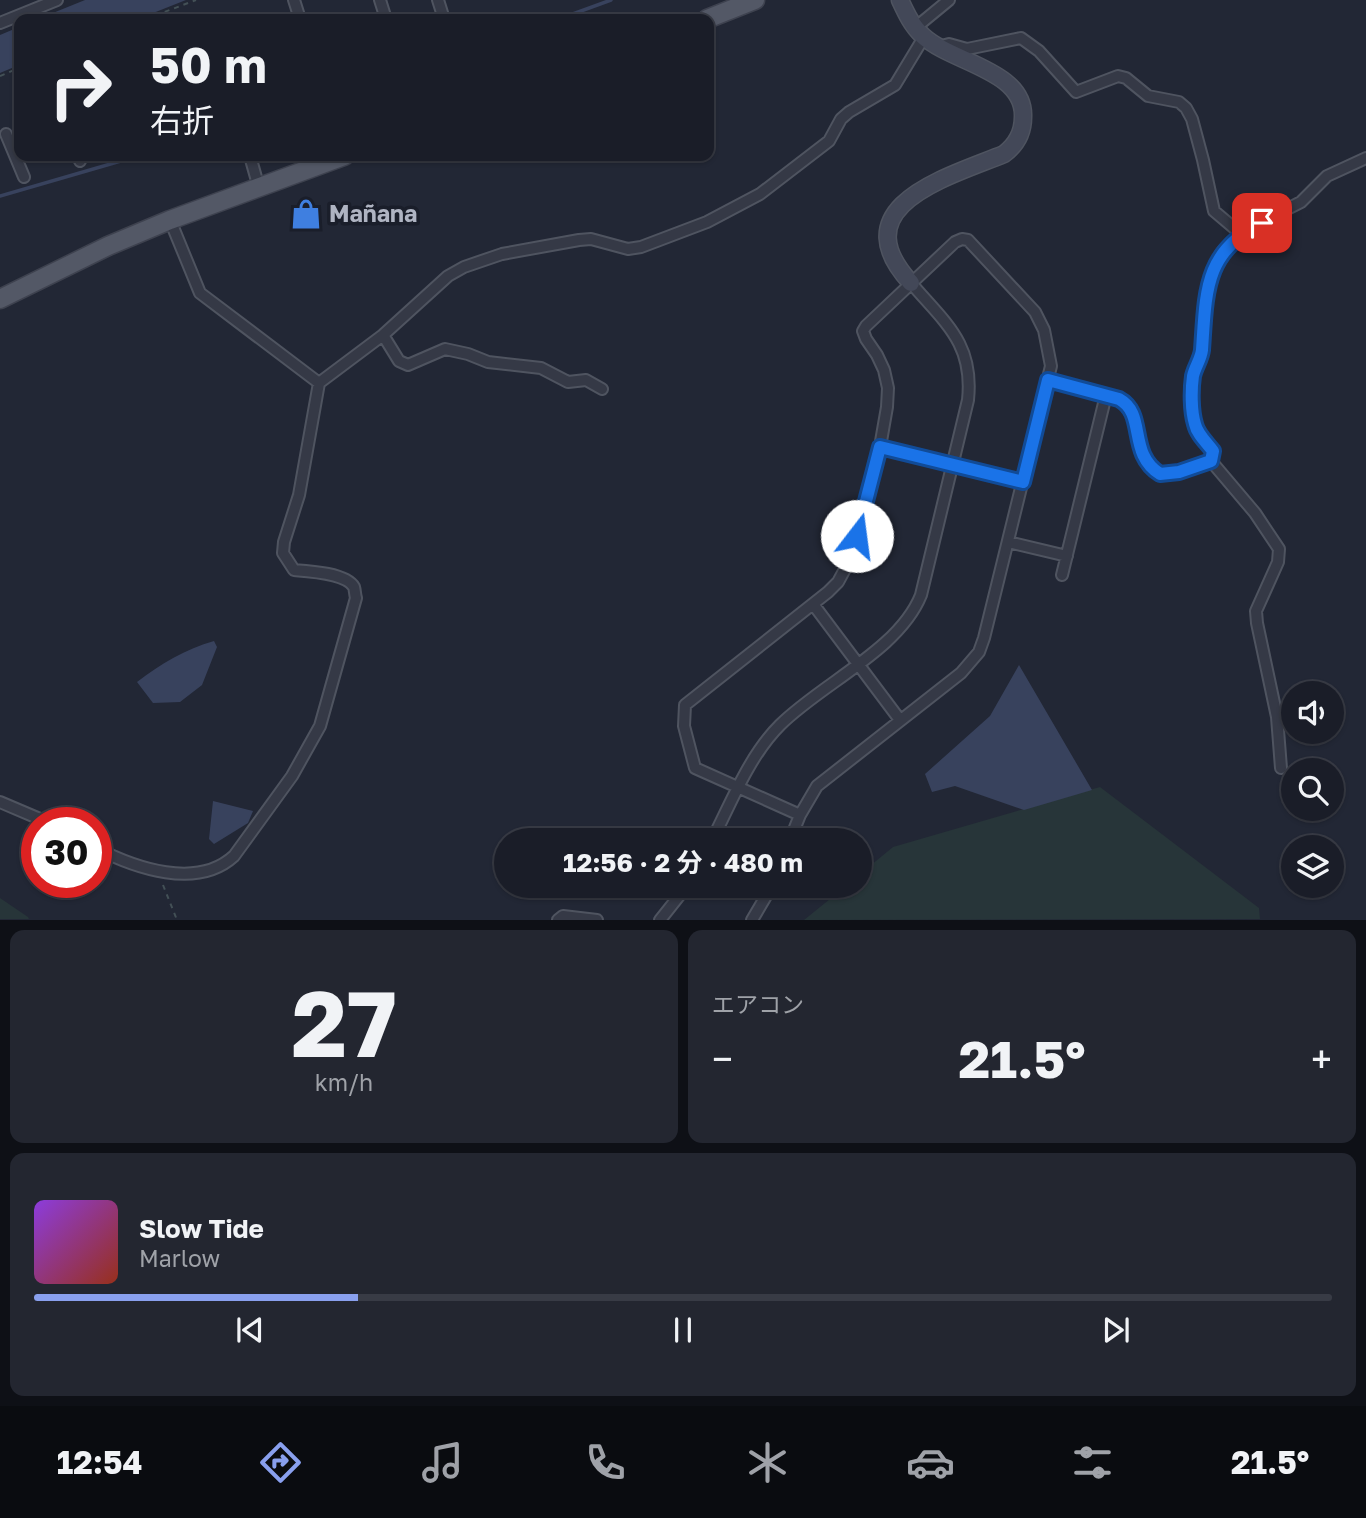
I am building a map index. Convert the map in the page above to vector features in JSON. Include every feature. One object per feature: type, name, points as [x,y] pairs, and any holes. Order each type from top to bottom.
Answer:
[{"type":"main road","points":[[714,16],[755,0]]},
{"type":"main road","points":[[0,299],[108,246],[170,220],[331,161]]},
{"type":"street","points":[[22,14],[57,0]]},
{"type":"street","points":[[718,828],[754,758],[775,730],[896,634],[915,610],[921,595],[968,400],[970,384],[966,355],[958,340],[900,270],[888,244],[891,219],[898,207],[920,189],[1004,154],[1017,141],[1023,121],[1023,109],[1013,87],[938,47],[920,32],[900,0]]},
{"type":"street","points":[[112,856],[158,870],[179,873],[224,865],[234,856],[292,776],[320,726],[356,598],[353,586],[347,580],[318,572],[294,570],[283,553],[299,495],[319,383],[383,335],[448,276],[464,267],[502,254],[579,240],[591,239],[628,249],[641,247],[707,222],[760,194],[829,141],[841,119],[849,112],[895,85],[920,32],[949,0]]},
{"type":"street","points":[[938,47],[949,44],[967,49],[1021,38],[1040,51],[1076,92],[1118,76],[1126,78],[1148,96],[1179,102],[1192,119],[1213,211],[1240,233]]},
{"type":"street","points":[[3,135],[14,157]]},
{"type":"street","points":[[1211,461],[1213,451],[1195,426],[1192,406],[1193,374],[1202,355],[1203,315],[1211,276],[1222,252],[1240,233],[1301,202],[1327,176],[1366,158]]},
{"type":"street","points":[[16,161],[24,177]]},
{"type":"street","points":[[251,161],[259,188]]},
{"type":"street","points":[[170,220],[200,293],[319,383]]},
{"type":"street","points":[[795,828],[817,786],[961,673],[978,652],[984,638],[1051,366],[1044,330],[1035,312],[968,240],[955,242],[863,331],[877,355],[888,388],[887,407],[880,447],[851,558],[838,582],[685,705],[684,726],[695,768],[800,815]]},
{"type":"street","points":[[383,335],[399,361],[408,365],[445,349],[488,362],[541,368],[568,382],[586,380],[602,389]]},
{"type":"street","points":[[1048,380],[1126,402],[1137,428],[1139,451],[1145,461],[1160,474],[1179,472],[1211,461]]},
{"type":"street","points":[[1062,575],[1106,395]]},
{"type":"street","points":[[880,447],[1023,482]]},
{"type":"street","points":[[1211,461],[1255,513],[1279,549],[1278,562],[1256,611],[1277,717],[1281,768]]},
{"type":"street","points":[[1009,542],[1067,556]]},
{"type":"street","points":[[813,604],[900,720]]},
{"type":"street","points":[[0,802],[21,811]]},
{"type":"street","points":[[660,919],[677,898]]},
{"type":"street","points":[[752,919],[765,898]]},
{"type":"street","points":[[558,919],[563,916],[597,919]]},
{"type":"path","points":[[159,14],[196,0]]},
{"type":"path","points":[[158,870],[177,919]]},
{"type":"shaded area","points":[[1100,787],[1259,908],[1260,919],[804,920],[831,898],[872,898],[872,864],[893,847]]},
{"type":"shaded area","points":[[0,898],[28,917],[29,919],[0,919]]},
{"type":"water","points":[[85,0],[186,0],[151,14],[50,14]]},
{"type":"water","points":[[14,29],[14,67],[0,73],[0,35]]},
{"type":"water","points":[[214,641],[217,647],[202,685],[180,702],[153,703],[137,682],[174,658]]},
{"type":"water","points":[[1019,665],[1092,790],[1024,810],[955,786],[932,792],[925,774],[990,716]]},
{"type":"water","points":[[213,801],[253,811],[248,823],[214,844],[209,839]]},
{"type":"waterway","points":[[573,14],[611,0]]},
{"type":"waterway","points":[[0,196],[121,161]]},
{"type":"place","name":"Mañana","points":[[306,214]]},
{"type":"route","points":[[857,536],[880,447],[1023,482],[1048,380],[1126,402],[1137,428],[1139,451],[1152,469],[1160,474],[1168,475],[1211,461],[1213,451],[1195,426],[1192,406],[1193,374],[1202,355],[1203,315],[1211,276],[1222,252],[1240,233],[1262,223]]}]
